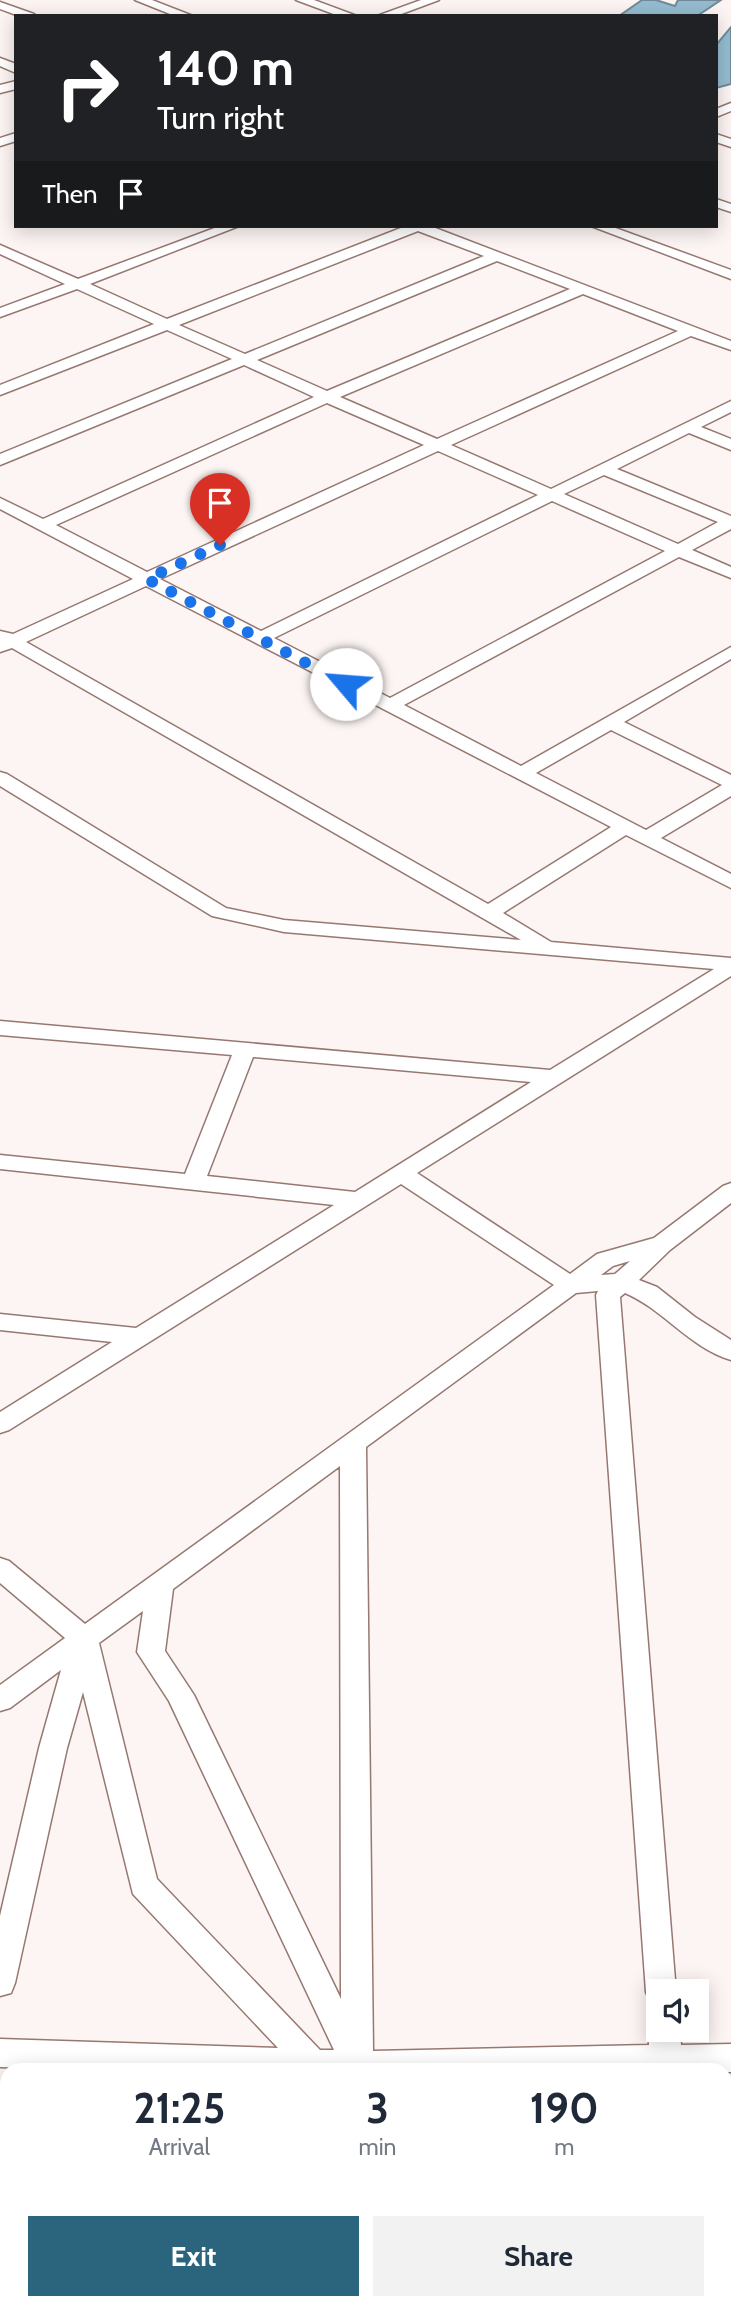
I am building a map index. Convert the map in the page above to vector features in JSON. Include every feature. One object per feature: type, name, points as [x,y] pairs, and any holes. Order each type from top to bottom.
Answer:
[{"type":"street","points":[[141,0],[181,14]]},
{"type":"street","points":[[302,0],[345,14]]},
{"type":"street","points":[[389,14],[433,0]]},
{"type":"street","points":[[0,5],[25,14]]},
{"type":"street","points":[[0,313],[227,228]]},
{"type":"street","points":[[0,390],[413,228]]},
{"type":"street","points":[[423,228],[731,346]]},
{"type":"street","points":[[603,228],[731,275]]},
{"type":"street","points":[[0,249],[327,397],[731,573]]},
{"type":"street","points":[[0,460],[497,256]]},
{"type":"street","points":[[43,525],[327,397],[583,289]]},
{"type":"street","points":[[4,641],[147,579],[690,331]]},
{"type":"street","points":[[259,639],[731,407]]},
{"type":"street","points":[[688,427],[731,444]]},
{"type":"street","points":[[604,469],[731,522]]},
{"type":"street","points":[[0,503],[731,882]]},
{"type":"street","points":[[389,706],[731,522]]},
{"type":"street","points":[[4,641],[548,947]]},
{"type":"street","points":[[521,774],[731,652]]},
{"type":"street","points":[[610,722],[731,782]]},
{"type":"street","points":[[0,778],[219,912],[284,926],[731,965]]},
{"type":"street","points":[[646,838],[731,788]]},
{"type":"street","points":[[488,913],[625,827]]},
{"type":"street","points":[[0,1424],[731,965]]},
{"type":"street","points":[[0,1028],[551,1077]]},
{"type":"street","points":[[194,1181],[246,1048]]},
{"type":"street","points":[[0,1162],[360,1200]]},
{"type":"street","points":[[402,1174],[570,1285],[621,1282],[648,1293],[686,1323],[731,1351]]},
{"type":"street","points":[[660,1979],[608,1295],[662,1244],[731,1191]]},
{"type":"street","points":[[0,1700],[605,1259],[662,1244]]},
{"type":"street","points":[[0,1322],[142,1337]]},
{"type":"street","points":[[353,1443],[357,2063]]},
{"type":"street","points":[[0,1568],[84,1639],[144,1885],[313,2063]]},
{"type":"street","points":[[160,1583],[151,1652],[180,1695],[355,2063]]},
{"type":"street","points":[[0,1983],[53,1748],[84,1639]]},
{"type":"street","points":[[0,2053],[226,2063]]},
{"type":"street","points":[[467,2063],[666,2054],[731,2058]]},
{"type":"water","points":[[642,0],[656,0],[675,6],[678,0],[721,0],[700,14],[622,14]]},
{"type":"water","points":[[731,27],[731,84],[718,87],[718,43]]},
{"type":"route","points":[[220,545],[147,579],[346,684]]}]
